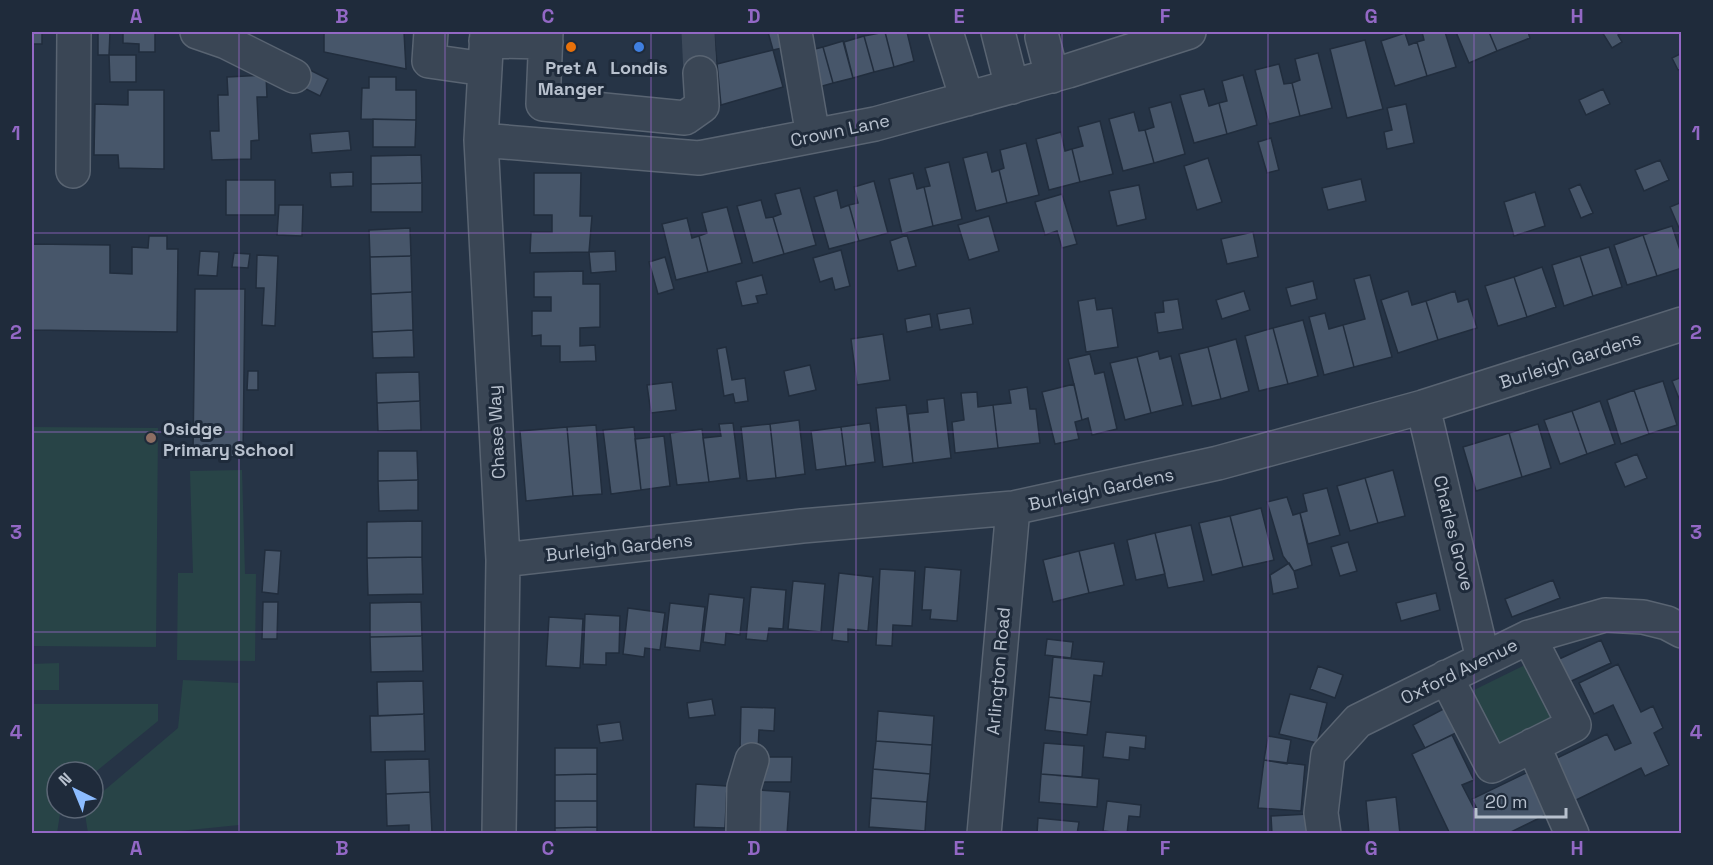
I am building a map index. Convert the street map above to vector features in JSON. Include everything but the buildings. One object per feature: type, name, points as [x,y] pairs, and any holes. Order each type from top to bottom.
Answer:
[{"type":"street","points":[[74,32],[74,171]]},
{"type":"street","points":[[197,32],[226,42],[294,76]]},
{"type":"street","points":[[431,32],[429,61],[486,47],[546,37],[543,104],[685,118],[702,106],[700,73]]},
{"type":"street","points":[[795,32],[813,136]]},
{"type":"street","points":[[946,32],[967,99]]},
{"type":"street","points":[[998,32],[1012,87]]},
{"type":"street","name":"Crown Lane","points":[[481,140],[699,158],[875,124],[1052,76],[1189,32]]},
{"type":"street","points":[[1042,37],[1052,76]]},
{"type":"street","name":"Chase Way","points":[[486,47],[481,140],[503,560],[499,834]]},
{"type":"street","name":"Burleigh Gardens","points":[[503,560],[802,526],[1013,508],[1218,463],[1423,407],[1682,324]]},
{"type":"street","name":"Charles Grove","points":[[1423,407],[1483,659]]},
{"type":"street","name":"Arlington Road","points":[[984,834],[1013,508]]},
{"type":"street","name":"Oxford Avenue","points":[[1324,834],[1321,813],[1329,754],[1358,721],[1529,637],[1605,615],[1643,616],[1667,623],[1682,631]]},
{"type":"street","points":[[1446,677],[1492,766],[1574,725],[1529,637]]},
{"type":"street","points":[[1533,746],[1572,834]]},
{"type":"street","points":[[742,834],[744,787],[752,760]]},
{"type":"green space","points":[[32,427],[158,428],[156,647],[32,646]]},
{"type":"green space","points":[[242,470],[245,574],[256,574],[255,661],[177,660],[178,573],[193,573],[190,471]]},
{"type":"green space","points":[[1531,662],[1560,722],[1496,752],[1468,693]]},
{"type":"green space","points":[[59,663],[59,690],[32,690],[32,664]]},
{"type":"green space","points":[[183,680],[239,683],[239,825],[160,833],[88,833],[86,820],[105,820],[105,790],[178,728]]},
{"type":"green space","points":[[32,704],[158,704],[158,721],[105,764],[105,760],[45,760],[45,820],[59,820],[57,833],[32,833]]},
{"type":"tunnel","points":[[698,32],[700,73]]},
{"type":"place","name":"Pret A Manger","points":[[571,47]]},
{"type":"place","name":"Londis","points":[[639,47]]},
{"type":"place","name":"Osidge Primary School","points":[[151,438]]}]
